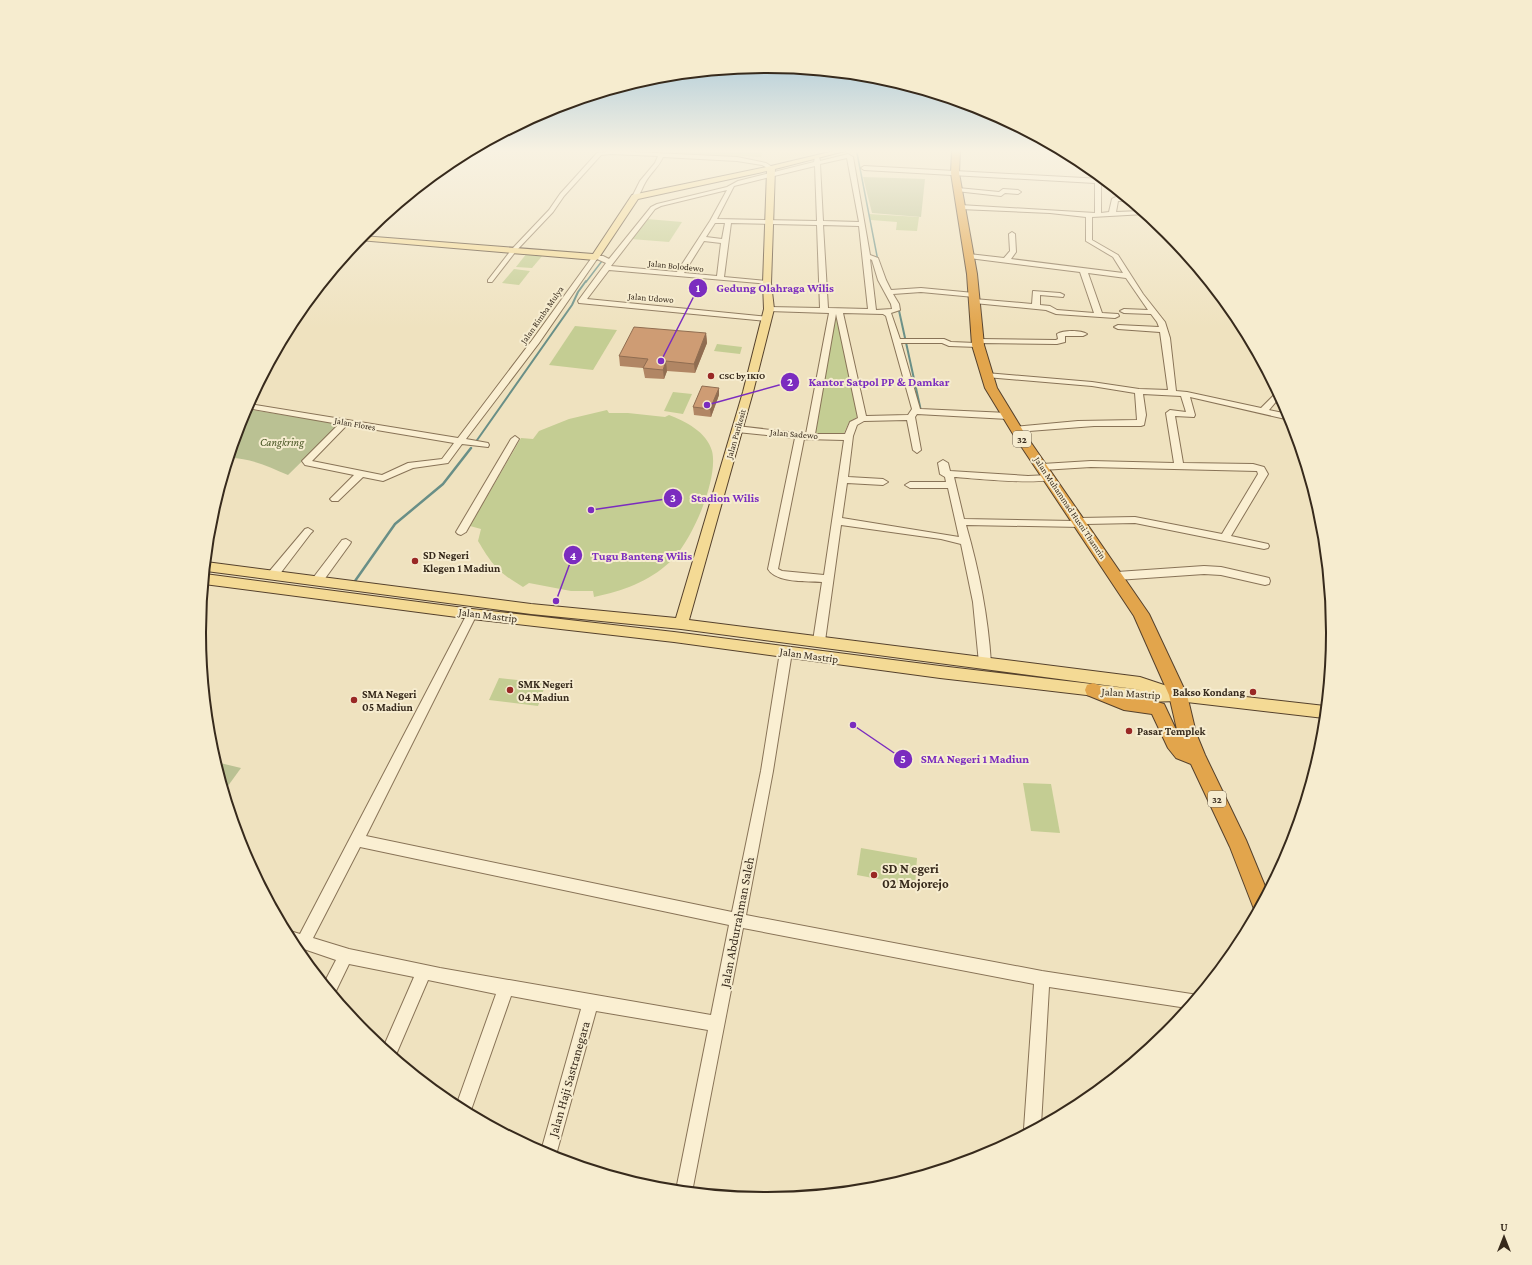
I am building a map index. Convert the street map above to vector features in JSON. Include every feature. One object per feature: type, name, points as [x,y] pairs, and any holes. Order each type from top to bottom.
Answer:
[{"type":"highway","name":"Jalan Muhammad Husni Thamrin","points":[[961,210],[969,256],[978,343],[986,375],[997,400],[1117,576],[1141,614],[1178,695]]},
{"type":"highway","points":[[1093,690],[1124,703],[1158,709],[1174,743],[1182,753],[1197,758]]},
{"type":"highway","name":"32","points":[[1178,695],[1187,733],[1197,758],[1239,846],[1259,897]]},
{"type":"main road","name":"Jalan Rimba Mulya","points":[[595,257],[626,210]]},
{"type":"main road","name":"Jalan Parikesit","points":[[680,624],[737,429],[768,314],[767,283],[769,210]]},
{"type":"main road","points":[[368,239],[595,257]]},
{"type":"main road","name":"Jalan Mastrip","points":[[210,568],[317,581],[349,591],[472,614],[666,636],[940,672],[1093,690],[1146,696],[1178,695]]},
{"type":"main road","name":"Jalan Mastrip","points":[[209,579],[531,608],[680,624],[1140,683],[1178,695]]},
{"type":"main road","points":[[940,672],[944,658]]},
{"type":"main road","points":[[1178,695],[1320,711]]},
{"type":"street","points":[[490,281],[514,250],[552,210]]},
{"type":"street","points":[[608,265],[652,210]]},
{"type":"street","points":[[679,275],[719,210]]},
{"type":"street","points":[[819,210],[824,310]]},
{"type":"street","points":[[859,210],[872,311]]},
{"type":"street","points":[[1028,210],[1089,215],[1137,213]]},
{"type":"street","points":[[1098,210],[1098,215]]},
{"type":"street","points":[[1112,215],[1113,210]]},
{"type":"street","points":[[1089,215],[1089,240],[1116,256],[1128,276],[1161,322],[1164,330],[1172,392]]},
{"type":"street","points":[[713,221],[861,224]]},
{"type":"street","points":[[720,279],[728,222]]},
{"type":"street","points":[[1007,260],[1013,252],[1012,234]]},
{"type":"street","points":[[701,239],[725,241]]},
{"type":"street","points":[[969,256],[1128,276]]},
{"type":"street","name":"Jalan Bolodewo","points":[[595,257],[603,258],[608,265],[679,275],[767,283]]},
{"type":"street","name":"Jalan Rimba Mulya","points":[[345,422],[307,461],[311,464],[385,477],[411,465],[445,461],[462,442],[595,257]]},
{"type":"street","points":[[866,257],[875,258],[882,280],[891,292],[897,309],[889,313],[916,409],[913,414],[916,450]]},
{"type":"street","name":"Jalan Udowo","points":[[608,265],[582,301],[768,314],[824,310],[872,311],[889,313]]},
{"type":"street","points":[[1083,270],[1098,315]]},
{"type":"street","points":[[891,292],[921,290],[1036,306],[1047,308],[1056,312],[1115,316]]},
{"type":"street","points":[[1036,306],[1036,293],[1060,295]]},
{"type":"street","points":[[836,310],[862,419]]},
{"type":"street","points":[[829,579],[780,575],[773,569],[836,310]]},
{"type":"street","points":[[1124,311],[1154,312]]},
{"type":"street","points":[[1118,327],[1164,330]]},
{"type":"street","points":[[896,341],[944,341],[949,344],[1058,342],[1062,340],[1061,334],[1083,334]]},
{"type":"street","points":[[986,375],[1092,384],[1139,391],[1172,392],[1282,415]]},
{"type":"street","points":[[1016,429],[1078,423],[1141,423],[1143,410],[1140,405],[1139,391]]},
{"type":"street","points":[[1179,466],[1172,437],[1170,414],[1190,415],[1185,394]]},
{"type":"street","points":[[1263,410],[1274,398]]},
{"type":"street","name":"Jalan Flores","points":[[254,407],[484,445]]},
{"type":"street","points":[[819,641],[849,436],[853,424],[862,419],[913,414],[1008,416]]},
{"type":"street","name":"Jalan Sadewo","points":[[737,429],[805,436],[841,438],[849,436]]},
{"type":"street","points":[[461,532],[515,439]]},
{"type":"street","points":[[943,463],[945,474],[1028,479],[1046,473],[1091,464],[1253,467],[1261,469],[1263,474],[1224,539]]},
{"type":"street","points":[[335,499],[361,474]]},
{"type":"street","points":[[949,474],[973,569],[983,626],[985,663]]},
{"type":"street","points":[[843,480],[883,482]]},
{"type":"street","points":[[910,485],[952,485]]},
{"type":"street","points":[[960,522],[1080,522],[1135,520],[1264,546]]},
{"type":"street","points":[[837,521],[965,541]]},
{"type":"street","points":[[272,576],[308,531]]},
{"type":"street","points":[[317,581],[346,542]]},
{"type":"street","points":[[1117,576],[1204,570],[1221,571],[1265,581]]},
{"type":"street","points":[[298,938],[357,840],[472,614]]},
{"type":"street","name":"Jalan Abdurrahman Saleh","points":[[685,1186],[767,771],[786,652]]},
{"type":"street","points":[[357,840],[737,920],[1042,978],[1188,1000]]},
{"type":"street","points":[[300,941],[346,955],[424,972],[590,1004],[716,1024]]},
{"type":"street","points":[[331,984],[346,955]]},
{"type":"street","points":[[391,1048],[424,972]]},
{"type":"street","points":[[1032,1124],[1042,978]]},
{"type":"street","points":[[465,1104],[506,988]]},
{"type":"street","name":"Jalan Haji Sastranegara","points":[[550,1148],[590,1004]]},
{"type":"green space","points":[[871,210],[922,210],[921,217],[872,213]]},
{"type":"green space","points":[[869,214],[919,217],[917,231],[896,230],[897,222],[871,220]]},
{"type":"green space","points":[[647,219],[682,222],[669,242],[631,239]]},
{"type":"green space","points":[[527,253],[543,255],[532,268],[516,267]]},
{"type":"green space","points":[[514,269],[530,271],[519,285],[502,283]]},
{"type":"green space","points":[[833,318],[839,318],[846,343],[857,417],[849,422],[843,435],[813,434]]},
{"type":"green space","points":[[575,326],[617,330],[593,370],[549,365]]},
{"type":"green space","points":[[717,344],[742,347],[740,354],[714,351]]},
{"type":"green space","points":[[673,392],[692,394],[683,414],[664,411]]},
{"type":"green space","name":"Cangkring","points":[[253,410],[340,424],[288,475],[253,461],[235,458]]},
{"type":"green space","points":[[607,410],[609,413],[628,413],[665,417],[669,415],[682,420],[695,428],[705,438],[712,451],[713,463],[711,477],[702,510],[686,541],[670,562],[653,575],[635,585],[594,597],[593,591],[571,591],[529,583],[523,587],[508,577],[492,563],[478,541],[481,529],[470,526],[521,438],[533,439],[539,431],[569,419]]},
{"type":"green space","points":[[499,678],[546,683],[538,706],[489,700]]},
{"type":"green space","points":[[223,764],[241,768],[228,785]]},
{"type":"green space","points":[[1023,783],[1051,784],[1060,833],[1031,831]]},
{"type":"green space","points":[[861,848],[917,858],[915,886],[857,875]]},
{"type":"building","points":[[634,327],[706,333],[694,364],[666,361],[663,370],[643,368],[648,359],[619,356]]},
{"type":"building","points":[[702,386],[719,388],[710,409],[693,407]]},
{"type":"waterway","points":[[868,210],[878,261]]},
{"type":"waterway","points":[[586,282],[602,261]]},
{"type":"waterway","points":[[475,443],[572,305],[578,292],[586,281]]},
{"type":"waterway","points":[[898,306],[921,411]]},
{"type":"waterway","points":[[355,581],[395,524],[443,484],[471,448]]},
{"type":"place","name":"Gedung Olahraga Wilis","points":[[661,361]]},
{"type":"place","name":"CSC by IKIO","points":[[711,376]]},
{"type":"place","name":"Kantor Satpol PP & Damkar","points":[[707,405]]},
{"type":"place","name":"Stadion Wilis","points":[[591,510]]},
{"type":"place","name":"SD Negeri Klegen 1 Madiun","points":[[415,561]]},
{"type":"place","name":"Tugu Banteng Wilis","points":[[556,601]]},
{"type":"place","name":"SMK Negeri 04 Madiun","points":[[510,690]]},
{"type":"place","name":"Bakso Kondang","points":[[1253,692]]},
{"type":"place","name":"SMA Negeri 05 Madiun","points":[[354,700]]},
{"type":"place","name":"SMA Negeri 1 Madiun","points":[[853,725]]},
{"type":"place","name":"Pasar Templek","points":[[1129,731]]},
{"type":"place","name":"SD N egeri 02 Mojorejo","points":[[874,875]]}]
